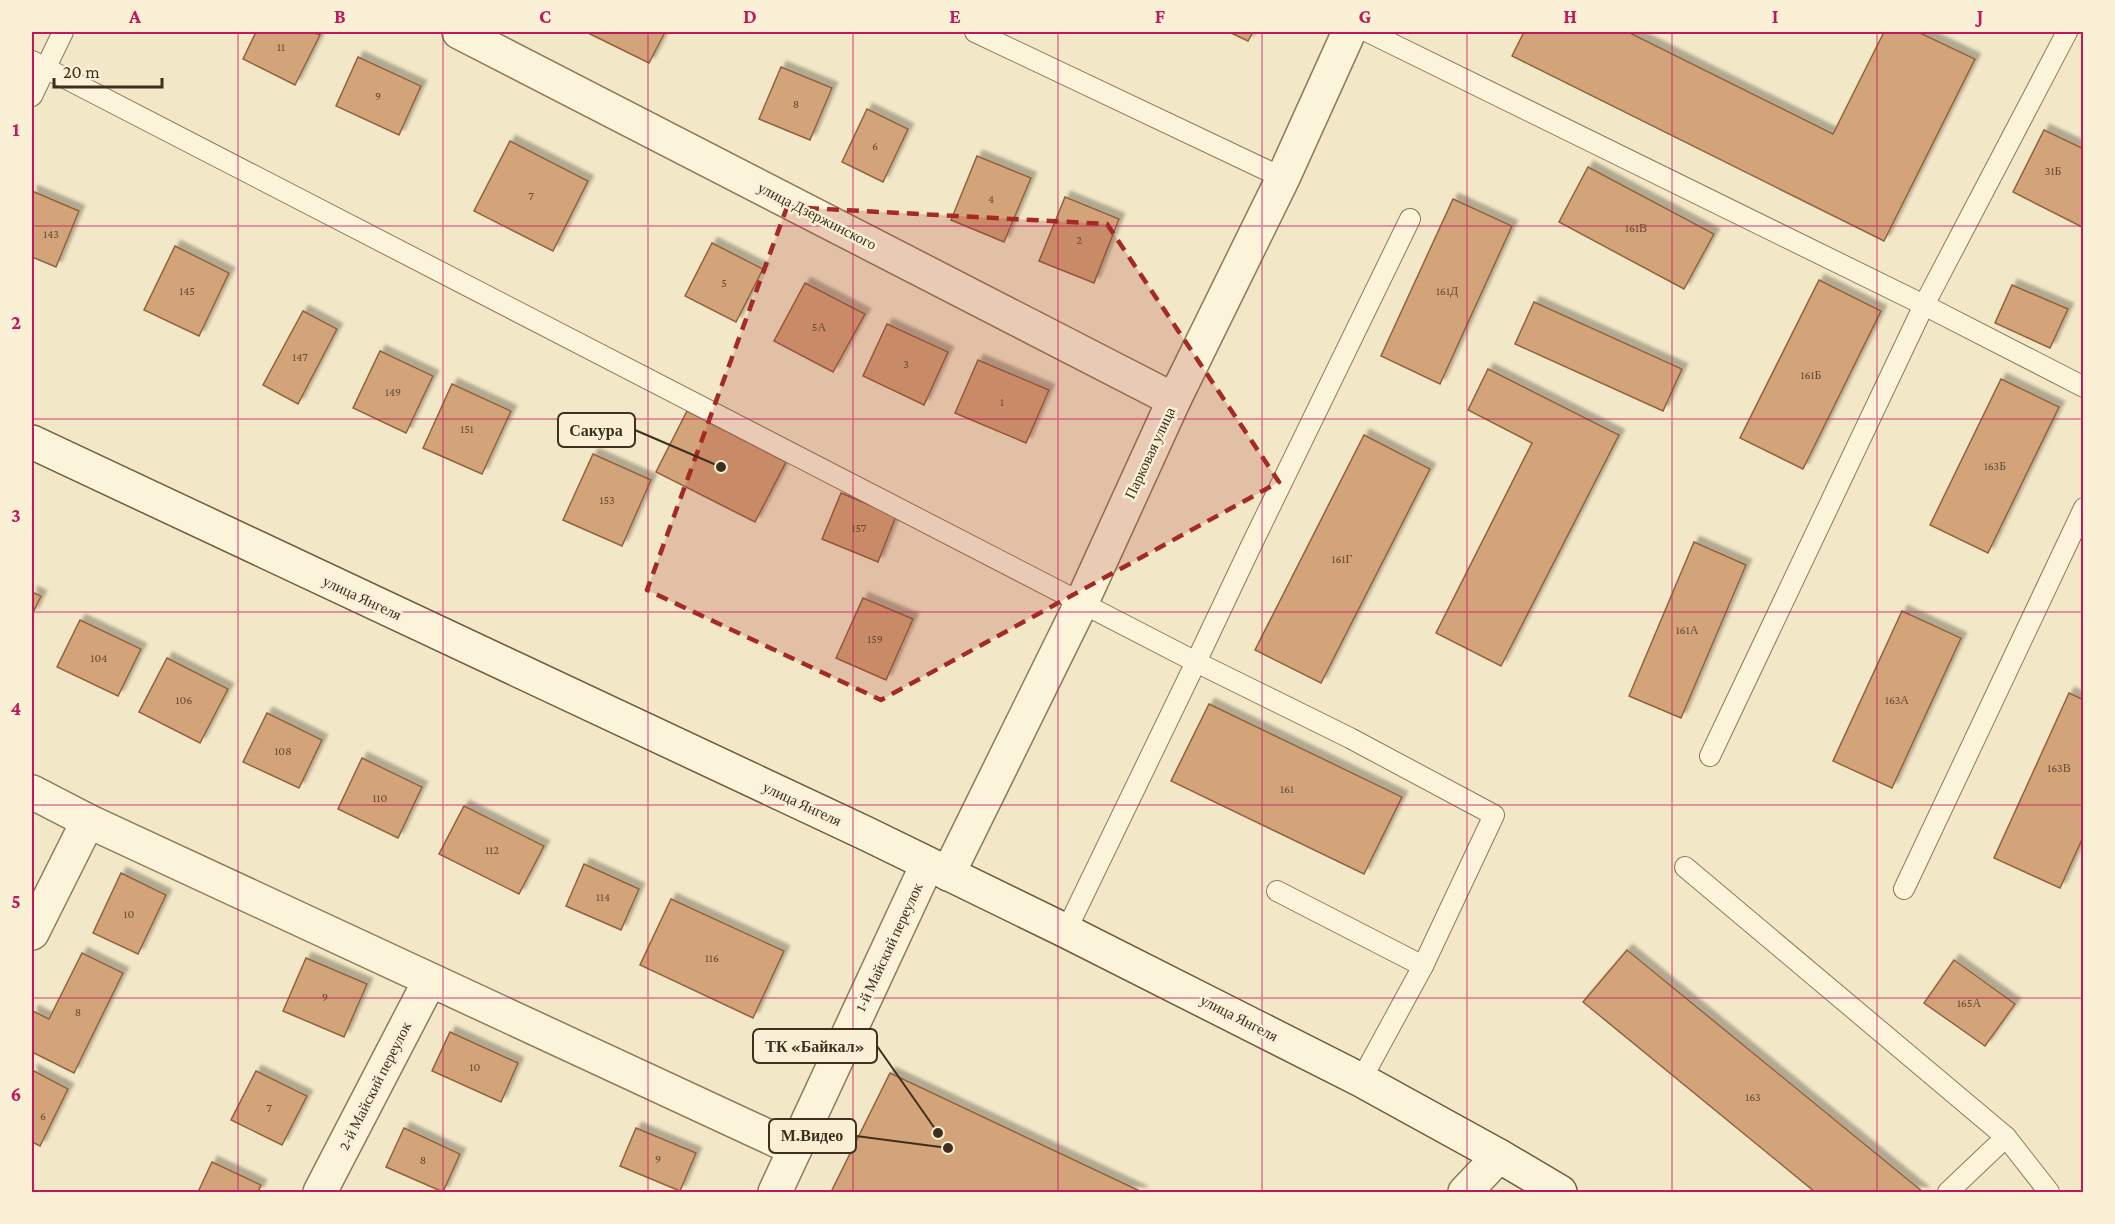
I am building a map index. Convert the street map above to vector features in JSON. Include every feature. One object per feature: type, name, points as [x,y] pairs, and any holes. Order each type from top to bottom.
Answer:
[{"type":"street","name":"улица Дзержинского","points":[[459,32],[1174,400]]},
{"type":"street","name":"Парковая улица","points":[[937,869],[1082,604],[1174,400],[1283,178],[1349,32]]},
{"type":"street","name":"улица Янгеля","points":[[32,442],[865,833],[1066,931],[1361,1080],[1560,1192]]},
{"type":"street","points":[[32,792],[88,821],[795,1149]]},
{"type":"street","points":[[32,933],[88,821]]},
{"type":"street","name":"1-й Майский переулок","points":[[775,1192],[937,869]]},
{"type":"street","name":"2-й Майский переулок","points":[[320,1192],[430,980]]},
{"type":"street","points":[[1465,1192],[1499,1156]]},
{"type":"lane","points":[[32,96],[38,64],[63,32]]},
{"type":"lane","points":[[975,32],[1283,178]]},
{"type":"lane","points":[[1368,32],[1924,304],[2084,387]]},
{"type":"lane","points":[[1710,756],[1924,304],[2067,32]]},
{"type":"lane","points":[[2074,32],[2084,36]]},
{"type":"lane","points":[[38,64],[1082,604],[1350,738],[1494,815],[1423,966],[1361,1080]]},
{"type":"lane","points":[[1066,931],[1410,219]]},
{"type":"lane","points":[[1904,890],[2084,508]]},
{"type":"lane","points":[[1685,867],[2006,1137],[2049,1192]]},
{"type":"lane","points":[[1277,891],[1423,966]]},
{"type":"lane","points":[[1948,1192],[2006,1137]]},
{"type":"highlighted area","points":[[787,207],[1107,224],[1279,482],[881,700],[647,590]]},
{"type":"building","points":[[256,32],[312,32],[320,35],[295,85],[243,59]]},
{"type":"building","points":[[586,32],[665,32],[649,63]]},
{"type":"building","points":[[1229,32],[1253,32],[1248,41]]},
{"type":"building","points":[[1524,32],[1628,32],[1833,134],[1884,32],[1918,32],[1975,59],[1884,241],[1512,56]]},
{"type":"building","points":[[358,57],[421,86],[399,135],[336,106]]},
{"type":"building","points":[[781,67],[832,88],[810,140],[759,119]]},
{"type":"building","points":[[867,109],[908,129],[883,182],[842,162]]},
{"type":"building","points":[[2044,130],[2084,149],[2084,228],[2013,192]]},
{"type":"building","points":[[510,141],[588,181],[553,251],[474,211]]},
{"type":"building","points":[[977,156],[1031,178],[1004,242],[951,220]]},
{"type":"building","points":[[1588,167],[1714,234],[1684,289],[1559,222]]},
{"type":"building","points":[[32,191],[79,211],[56,267],[32,257]]},
{"type":"building","points":[[1065,197],[1119,219],[1094,283],[1039,261]]},
{"type":"building","points":[[1453,199],[1512,226],[1440,384],[1381,356]]},
{"type":"building","points":[[712,243],[763,269],[736,322],[685,296]]},
{"type":"building","points":[[175,246],[229,273],[199,336],[144,310]]},
{"type":"building","points":[[1819,280],[1881,311],[1803,469],[1740,438]]},
{"type":"building","points":[[805,283],[865,314],[833,372],[774,341]]},
{"type":"building","points":[[2012,285],[2068,309],[2050,348],[1995,323]]},
{"type":"building","points":[[1534,302],[1682,369],[1663,411],[1515,344]]},
{"type":"building","points":[[303,311],[337,329],[298,404],[263,385]]},
{"type":"building","points":[[887,324],[948,352],[924,405],[863,376]]},
{"type":"building","points":[[380,351],[433,376],[406,433],[353,408]]},
{"type":"building","points":[[978,360],[1049,390],[1026,443],[955,413]]},
{"type":"building","points":[[1488,369],[1619,435],[1501,666],[1436,633],[1532,443],[1468,410]]},
{"type":"building","points":[[2001,379],[2059,407],[1988,553],[1930,525]]},
{"type":"building","points":[[452,384],[511,411],[482,474],[423,448]]},
{"type":"building","points":[[687,411],[786,462],[755,522],[656,472]]},
{"type":"building","points":[[1364,435],[1430,469],[1321,683],[1255,650]]},
{"type":"building","points":[[593,454],[651,480],[622,546],[563,520]]},
{"type":"building","points":[[841,493],[896,516],[878,562],[822,539]]},
{"type":"building","points":[[1694,542],[1746,565],[1681,718],[1629,696]]},
{"type":"building","points":[[32,592],[41,596],[32,615]]},
{"type":"building","points":[[863,598],[913,619],[886,680],[836,658]]},
{"type":"building","points":[[1902,611],[1961,638],[1892,788],[1833,761]]},
{"type":"building","points":[[80,620],[141,649],[118,696],[57,667]]},
{"type":"building","points":[[167,658],[228,689],[200,743],[139,712]]},
{"type":"building","points":[[2069,693],[2084,700],[2084,835],[2060,888],[1994,858]]},
{"type":"building","points":[[1209,704],[1402,797],[1364,874],[1171,781]]},
{"type":"building","points":[[267,713],[322,740],[299,788],[243,762]]},
{"type":"building","points":[[362,758],[422,787],[398,838],[338,809]]},
{"type":"building","points":[[464,806],[544,846],[519,894],[439,854]]},
{"type":"building","points":[[584,864],[639,889],[621,930],[566,906]]},
{"type":"building","points":[[121,873],[166,895],[138,954],[93,933]]},
{"type":"building","points":[[671,899],[784,951],[753,1018],[640,965]]},
{"type":"building","points":[[1627,950],[1923,1192],[1815,1192],[1583,1002]]},
{"type":"building","points":[[82,953],[123,973],[74,1073],[32,1052],[32,1014],[33,1011],[49,1019]]},
{"type":"building","points":[[306,958],[367,984],[344,1037],[283,1011]]},
{"type":"building","points":[[1954,960],[2015,1004],[1985,1046],[1924,1003]]},
{"type":"building","points":[[450,1032],[518,1063],[501,1102],[432,1071]]},
{"type":"building","points":[[32,1070],[68,1089],[40,1146],[32,1142]]},
{"type":"building","points":[[256,1071],[307,1096],[282,1145],[231,1120]]},
{"type":"building","points":[[890,1073],[1142,1192],[831,1192]]},
{"type":"building","points":[[404,1128],[460,1154],[443,1192],[386,1167]]},
{"type":"building","points":[[636,1128],[696,1153],[680,1191],[620,1166]]},
{"type":"building","points":[[212,1162],[261,1185],[258,1192],[198,1192]]},
{"type":"place","name":"Сакура","points":[[721,467]]},
{"type":"place","name":"ТК «Байкал»","points":[[938,1133]]},
{"type":"place","name":"М.Видео","points":[[948,1148]]}]
